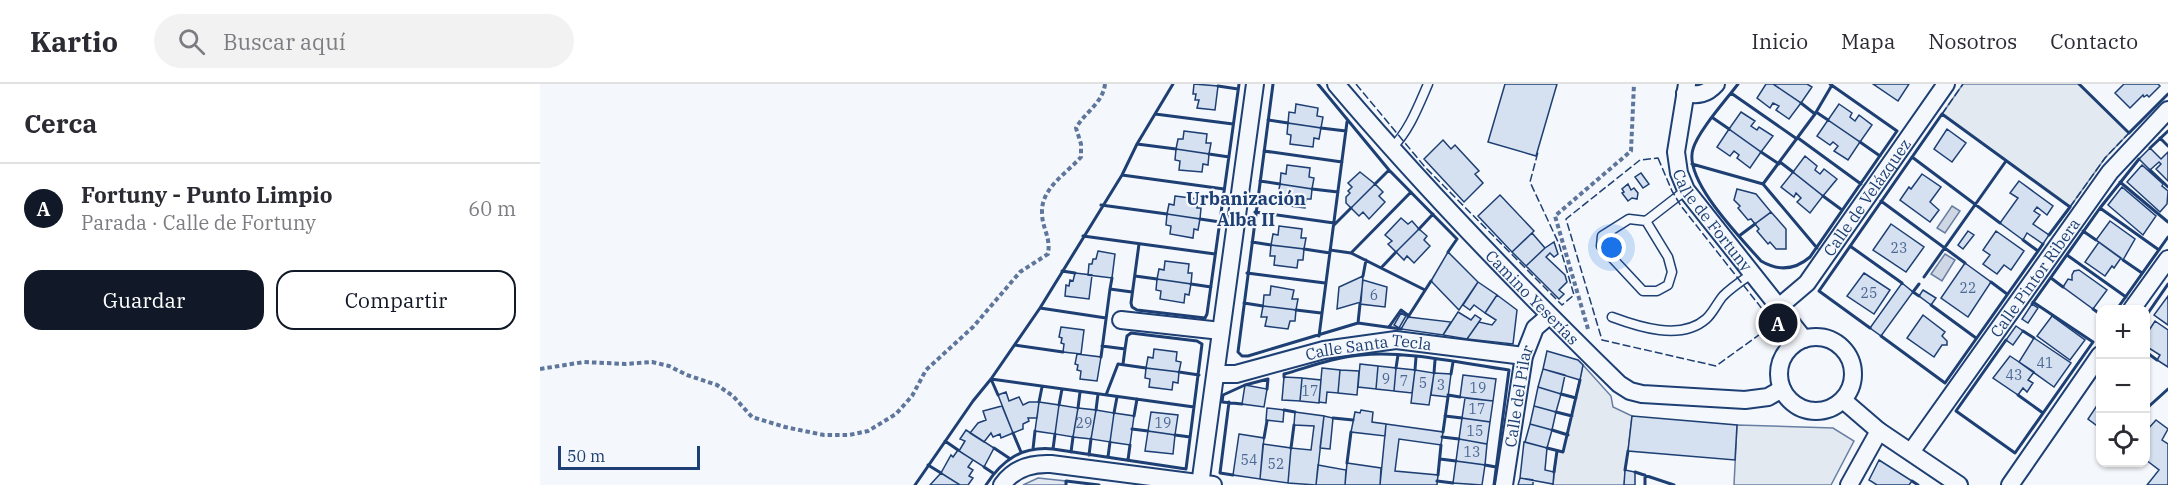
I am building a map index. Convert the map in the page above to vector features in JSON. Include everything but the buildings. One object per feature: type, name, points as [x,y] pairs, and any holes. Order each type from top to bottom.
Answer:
[{"type":"street","points":[[1002,485],[1017,470],[1036,464],[1205,484],[1221,331],[1255,84]]},
{"type":"street","name":"Camino Yeserías","points":[[1336,84],[1391,149],[1549,316],[1620,384],[1636,393],[1744,400],[1768,397],[1782,389]]},
{"type":"street","points":[[1686,89],[1697,96],[1716,84]]},
{"type":"street","name":"Calle de Velázquez","points":[[1779,306],[1807,284],[1946,84]]},
{"type":"street","name":"Calle de Fortuny","points":[[1686,89],[1676,152],[1679,173],[1686,190],[1804,339]]},
{"type":"street","name":"Calle Pintor Ribera","points":[[1911,452],[2110,172],[2168,110]]},
{"type":"street","points":[[2135,305],[2168,259]]},
{"type":"street","name":"Calle del Pilar","points":[[1504,485],[1524,356],[1535,328],[1549,316]]},
{"type":"street","points":[[1121,320],[1221,331]]},
{"type":"street","points":[[1828,338],[1847,354],[1852,365],[1853,377],[1850,389],[1843,400],[1821,410],[1809,410],[1788,399],[1779,377],[1782,359],[1793,345],[1804,339],[1828,338]]},
{"type":"street","name":"Calle Santa Tecla","points":[[1216,374],[1236,374],[1324,350],[1396,340],[1524,356]]},
{"type":"street","points":[[2010,485],[2097,359]]},
{"type":"street","points":[[1843,400],[1879,430],[1959,485]]},
{"type":"street","points":[[1849,485],[1879,430]]},
{"type":"lane","points":[[1391,149],[1406,131],[1428,84]]},
{"type":"lane","points":[[1646,222],[1668,257],[1672,272],[1668,285],[1657,291],[1643,291],[1601,246],[1602,236],[1629,219],[1646,222],[1686,190]]},
{"type":"lane","points":[[1612,317],[1638,326],[1668,330],[1693,327],[1707,318],[1723,296],[1753,273]]},
{"type":"path","points":[[540,369],[584,363],[652,362],[669,366],[717,385],[733,396],[752,417],[784,427],[824,435],[849,435],[868,431],[896,414],[912,396],[926,370],[973,327],[1020,272],[1048,254],[1050,242],[1042,214],[1045,198],[1052,185],[1081,157],[1081,144],[1076,128],[1081,118],[1097,103],[1105,84]]},
{"type":"path","points":[[1589,330],[1556,216],[1631,151],[1634,84]]},
{"type":"shaded area","points":[[1963,84],[2079,84],[2129,133],[2105,158],[2070,207],[1942,114]]},
{"type":"shaded area","points":[[1952,206],[1960,211],[1945,233],[1937,228]]},
{"type":"shaded area","points":[[1945,254],[1955,260],[1942,281],[1931,274]]},
{"type":"shaded area","points":[[1583,365],[1611,396],[1613,407],[1632,416],[1624,485],[1553,485],[1557,451],[1563,452]]},
{"type":"shaded area","points":[[1737,425],[1833,428],[1854,441],[1831,485],[1734,485]]},
{"type":"shaded area","points":[[1038,478],[1066,481],[1066,485],[1023,485]]},
{"type":"fence","points":[[1356,84],[1425,167],[1562,305],[1574,295],[1559,244],[1530,182],[1538,152]]},
{"type":"fence","points":[[1942,114],[1963,84]]},
{"type":"fence","points":[[2070,207],[2105,158],[2129,133]]},
{"type":"fence","points":[[1658,158],[1681,206],[1774,324],[1716,366],[1602,340],[1566,219],[1640,160],[1658,158]]},
{"type":"wall","points":[[915,485],[1040,308],[1122,175],[1137,144],[1173,84]]},
{"type":"wall","points":[[1139,244],[1132,307],[1137,310],[1205,318],[1239,84]]},
{"type":"wall","points":[[1273,84],[1238,352],[1242,356],[1248,356],[1358,323],[1401,329]]},
{"type":"wall","points":[[1318,84],[1389,170],[1457,239],[1448,252]]},
{"type":"wall","points":[[1738,84],[1700,134],[1693,149],[1692,162],[1705,192],[1716,208],[1761,261],[1780,268],[1798,265],[1810,257],[1897,131],[1830,84]]},
{"type":"wall","points":[[2079,84],[2129,133],[2168,94]]},
{"type":"wall","points":[[1763,184],[1815,114],[1832,85]]},
{"type":"wall","points":[[1218,86],[1238,89]]},
{"type":"wall","points":[[1731,93],[1797,139]]},
{"type":"wall","points":[[1801,103],[1815,114]]},
{"type":"wall","points":[[1816,112],[1828,120]]},
{"type":"wall","points":[[1155,114],[1233,124]]},
{"type":"wall","points":[[1870,328],[1819,291],[1942,114],[2070,207],[2049,235]]},
{"type":"wall","points":[[1713,118],[1729,129]]},
{"type":"wall","points":[[1268,120],[1288,123]]},
{"type":"wall","points":[[1319,336],[1347,122]]},
{"type":"wall","points":[[1321,128],[1346,131]]},
{"type":"wall","points":[[2150,148],[2168,131]]},
{"type":"wall","points":[[1798,138],[1861,184]]},
{"type":"wall","points":[[2160,138],[2168,146]]},
{"type":"wall","points":[[1860,142],[1880,156]]},
{"type":"wall","points":[[1137,144],[1176,149]]},
{"type":"wall","points":[[1264,151],[1342,162]]},
{"type":"wall","points":[[1761,152],[1779,164]]},
{"type":"wall","points":[[1209,154],[1229,157]]},
{"type":"wall","points":[[1912,157],[2000,223]]},
{"type":"wall","points":[[2032,304],[2100,208],[2139,159]]},
{"type":"wall","points":[[1924,277],[2006,161]]},
{"type":"wall","points":[[1780,162],[1793,172]]},
{"type":"wall","points":[[1692,164],[1763,184],[1817,248]]},
{"type":"wall","points":[[1375,184],[1389,170]]},
{"type":"wall","points":[[2150,170],[2168,187]]},
{"type":"wall","points":[[1122,175],[1224,189]]},
{"type":"wall","points":[[1260,181],[1280,184]]},
{"type":"wall","points":[[2120,182],[2168,222]]},
{"type":"wall","points":[[1312,189],[1338,192]]},
{"type":"wall","points":[[1351,253],[1411,192]]},
{"type":"wall","points":[[1823,196],[1842,210]]},
{"type":"wall","points":[[1881,201],[1965,263]]},
{"type":"wall","points":[[1101,205],[1167,214]]},
{"type":"wall","points":[[1334,225],[1351,208]]},
{"type":"wall","points":[[2100,208],[2159,250]]},
{"type":"wall","points":[[1255,212],[1334,223]]},
{"type":"wall","points":[[1419,229],[1433,214]]},
{"type":"wall","points":[[1200,219],[1220,222]]},
{"type":"wall","points":[[1739,236],[1755,224]]},
{"type":"wall","points":[[2083,231],[2096,240]]},
{"type":"wall","points":[[1083,236],[1215,254]]},
{"type":"wall","points":[[2120,305],[2168,237]]},
{"type":"wall","points":[[2023,240],[2038,251]]},
{"type":"wall","points":[[1252,242],[1271,245]]},
{"type":"wall","points":[[1881,336],[1945,383],[2043,244]]},
{"type":"wall","points":[[1850,246],[1902,283]]},
{"type":"wall","points":[[1304,249],[1330,253]]},
{"type":"wall","points":[[1330,250],[1351,253],[1425,290]]},
{"type":"wall","points":[[1381,268],[1396,252]]},
{"type":"wall","points":[[2067,255],[2126,297]]},
{"type":"wall","points":[[1363,276],[1366,260]]},
{"type":"wall","points":[[2123,260],[2142,273]]},
{"type":"wall","points":[[1062,271],[1075,273]]},
{"type":"wall","points":[[1247,273],[1325,283]]},
{"type":"wall","points":[[1135,276],[1157,279]]},
{"type":"wall","points":[[1110,289],[1112,278]]},
{"type":"wall","points":[[2051,278],[2063,287]]},
{"type":"wall","points":[[1408,317],[1431,281]]},
{"type":"wall","points":[[1991,282],[2007,294]]},
{"type":"wall","points":[[1191,284],[1211,287]]},
{"type":"wall","points":[[1919,284],[1913,292],[1919,296]]},
{"type":"wall","points":[[2150,310],[2168,284]]},
{"type":"wall","points":[[1101,357],[1110,289],[1132,292]]},
{"type":"wall","points":[[2006,340],[1956,411],[2015,453],[2093,342],[2033,302]]},
{"type":"wall","points":[[1244,303],[1263,306]]},
{"type":"wall","points":[[1358,323],[1360,304]]},
{"type":"wall","points":[[1931,305],[1976,338]]},
{"type":"wall","points":[[1040,308],[1106,318]]},
{"type":"wall","points":[[1296,310],[1321,313]]},
{"type":"wall","points":[[1389,327],[1401,310],[1409,316]]},
{"type":"wall","points":[[2023,331],[2034,338]]},
{"type":"wall","points":[[986,485],[999,468],[1014,456],[1022,452],[1042,449],[1186,469],[1202,344],[1197,341],[1131,333],[1127,336],[1125,349],[1102,346]]},
{"type":"wall","points":[[1015,345],[1063,352]]},
{"type":"wall","points":[[1123,364],[1125,349]]},
{"type":"wall","points":[[1284,377],[1284,374],[1332,360],[1378,354],[1435,358],[1509,370],[1494,485]]},
{"type":"wall","points":[[1396,368],[1398,355]]},
{"type":"wall","points":[[2150,355],[2157,360]]},
{"type":"wall","points":[[1415,370],[1416,357]]},
{"type":"wall","points":[[1434,373],[1435,360]]},
{"type":"wall","points":[[1451,374],[1453,362]]},
{"type":"wall","points":[[1106,395],[1118,364],[1146,368]]},
{"type":"wall","points":[[1179,372],[1199,375]]},
{"type":"wall","points":[[998,395],[991,379],[1194,407]]},
{"type":"wall","points":[[1242,404],[1222,402],[1223,395],[1245,385],[1268,379],[1267,389]]},
{"type":"wall","points":[[1547,448],[1563,452],[1580,380]]},
{"type":"wall","points":[[1039,402],[1042,387]]},
{"type":"wall","points":[[1059,405],[1062,389]]},
{"type":"wall","points":[[2150,405],[2168,389]]},
{"type":"wall","points":[[1078,408],[1080,392]]},
{"type":"wall","points":[[1096,410],[1098,394]]},
{"type":"wall","points":[[1561,394],[1576,398]]},
{"type":"wall","points":[[1448,395],[1460,397]]},
{"type":"wall","points":[[2018,395],[2043,413]]},
{"type":"wall","points":[[1114,413],[1117,397]]},
{"type":"wall","points":[[1443,432],[1448,397]]},
{"type":"wall","points":[[1134,416],[1137,399]]},
{"type":"wall","points":[[1229,402],[1220,473],[1233,475]]},
{"type":"wall","points":[[1284,410],[1295,412]]},
{"type":"wall","points":[[1556,412],[1572,416]]},
{"type":"wall","points":[[1445,416],[1462,418]]},
{"type":"wall","points":[[1333,418],[1353,420]]},
{"type":"wall","points":[[1264,438],[1267,421]]},
{"type":"wall","points":[[1291,448],[1294,425]]},
{"type":"wall","points":[[1132,429],[1148,431]]},
{"type":"wall","points":[[1552,430],[1568,435]]},
{"type":"wall","points":[[1033,449],[1035,431]]},
{"type":"wall","points":[[1347,463],[1351,432]]},
{"type":"wall","points":[[1013,433],[1021,452]]},
{"type":"wall","points":[[1053,449],[1055,434]]},
{"type":"wall","points":[[1175,435],[1190,437]]},
{"type":"wall","points":[[1071,452],[1073,437]]},
{"type":"wall","points":[[1442,437],[1459,439]]},
{"type":"wall","points":[[1089,455],[1091,439]]},
{"type":"wall","points":[[945,441],[958,450]]},
{"type":"wall","points":[[1108,457],[1110,442]]},
{"type":"wall","points":[[1128,460],[1130,445]]},
{"type":"wall","points":[[1438,475],[1441,445]]},
{"type":"wall","points":[[994,448],[1009,458]]},
{"type":"wall","points":[[1554,472],[1557,451]]},
{"type":"wall","points":[[1625,470],[1628,451]]},
{"type":"wall","points":[[1440,459],[1456,461]]},
{"type":"wall","points":[[928,465],[941,473]]},
{"type":"wall","points":[[1485,465],[1496,467]]},
{"type":"wall","points":[[984,467],[993,473]]},
{"type":"wall","points":[[1635,472],[1674,485]]},
{"type":"wall","points":[[1645,475],[1645,485]]},
{"type":"wall","points":[[1066,485],[1066,481],[1099,485]]},
{"type":"wall","points":[[1437,481],[1453,483]]},
{"type":"wall","points":[[1912,481],[1918,485]]},
{"type":"place","name":"Fortuny - Punto Limpio","points":[[1778,323]]},
{"type":"district","name":"Urbanización Alba II","points":[[1246,208]]}]
